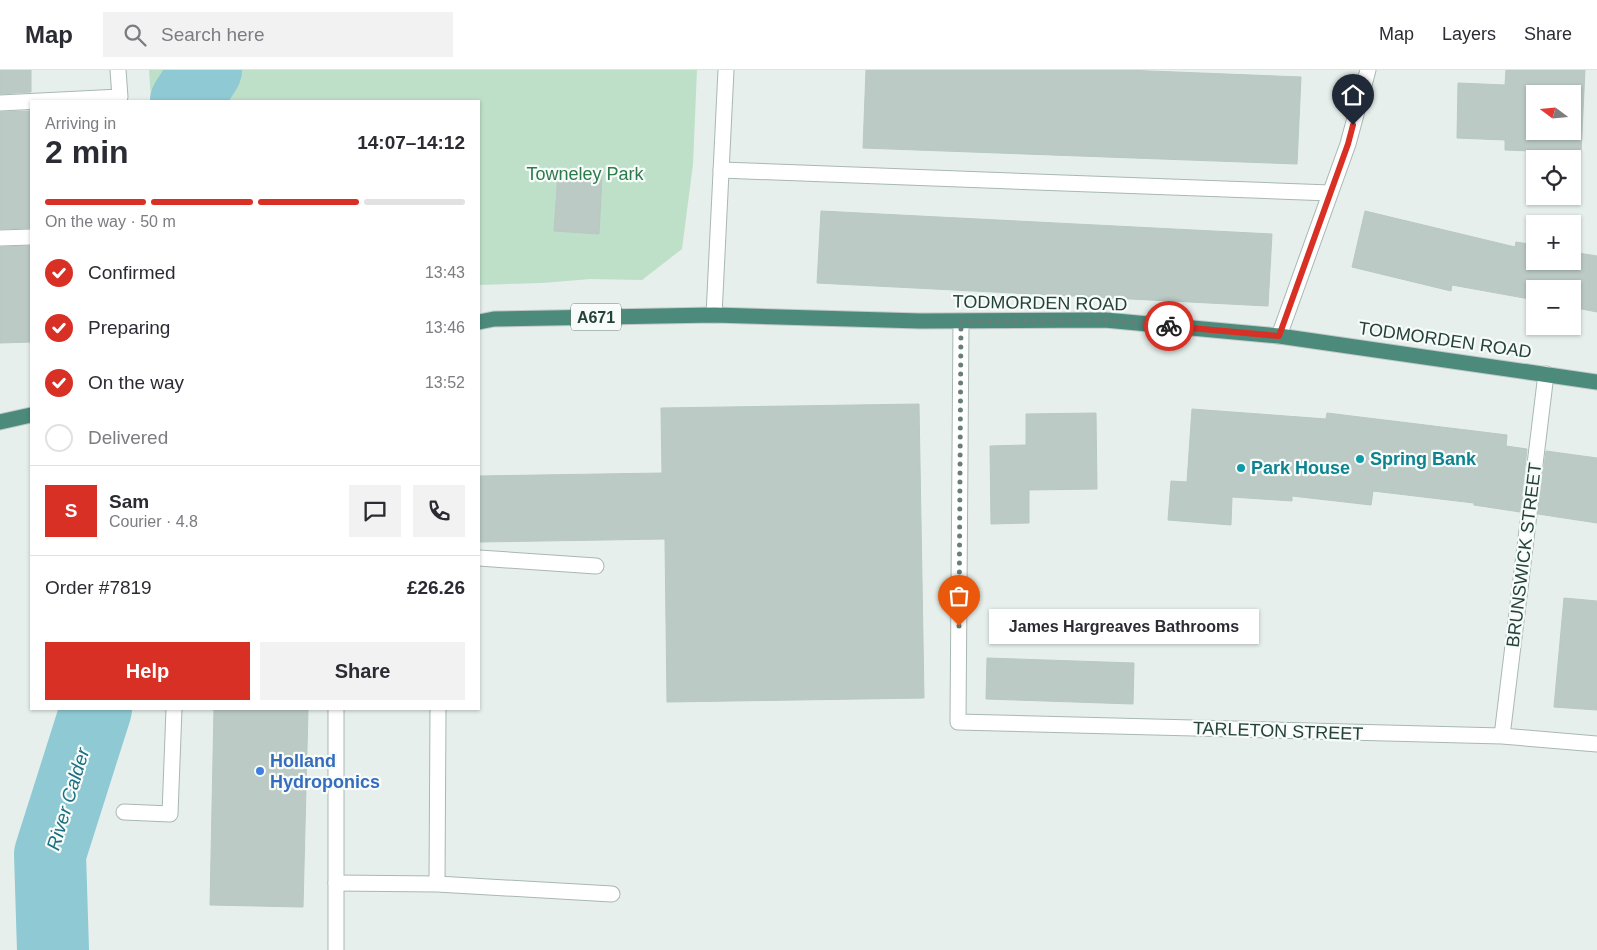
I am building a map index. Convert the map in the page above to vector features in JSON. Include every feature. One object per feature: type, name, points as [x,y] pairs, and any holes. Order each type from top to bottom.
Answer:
[{"type":"highway","name":"TODMORDEN ROAD","points":[[480,322],[494,319],[714,315],[920,321],[1106,320],[1279,336],[1597,382]]},
{"type":"highway","points":[[0,422],[30,415]]},
{"type":"street","points":[[90,100],[120,99],[118,70]]},
{"type":"street","points":[[714,315],[726,70]]},
{"type":"street","points":[[1279,336],[1348,144],[1368,70]]},
{"type":"street","points":[[0,103],[30,102]]},
{"type":"street","points":[[721,170],[1330,194]]},
{"type":"street","points":[[0,238],[30,237]]},
{"type":"street","name":"TARLETON STREET","points":[[961,321],[958,722],[1502,736],[1597,744]]},
{"type":"street","name":"BRUNSWICK STREET","points":[[1502,736],[1546,374]]},
{"type":"street","points":[[480,558],[596,566]]},
{"type":"street","points":[[124,812],[170,814],[174,710]]},
{"type":"street","points":[[336,710],[336,950]]},
{"type":"street","points":[[437,884],[438,710]]},
{"type":"street","points":[[336,884],[437,884],[612,894]]},
{"type":"green space","name":"Towneley Park","points":[[149,70],[697,70],[693,164],[682,249],[642,280],[591,279],[480,285],[480,100],[151,100]]},
{"type":"building","points":[[0,70],[31,70],[31,92],[0,94]]},
{"type":"building","points":[[866,70],[1125,70],[1301,77],[1297,164],[863,148]]},
{"type":"building","points":[[1506,70],[1585,70],[1581,153],[1581,150],[1505,150],[1505,140],[1457,138],[1458,83],[1505,85]]},
{"type":"building","points":[[30,111],[30,228],[0,229],[0,112]]},
{"type":"building","points":[[558,173],[602,175],[599,234],[554,231]]},
{"type":"building","points":[[821,211],[1272,234],[1268,306],[817,283]]},
{"type":"building","points":[[1365,211],[1515,247],[1516,242],[1526,244],[1526,270],[1581,270],[1581,253],[1597,256],[1597,312],[1581,309],[1581,280],[1526,280],[1526,298],[1452,285],[1451,291],[1352,267]]},
{"type":"building","points":[[30,246],[30,342],[0,343],[0,247]]},
{"type":"building","points":[[919,404],[924,698],[667,702],[665,539],[480,542],[480,476],[662,473],[661,408]]},
{"type":"building","points":[[1192,409],[1326,419],[1327,413],[1507,435],[1506,446],[1527,449],[1520,512],[1474,505],[1474,503],[1373,491],[1371,505],[1292,496],[1292,501],[1232,497],[1231,525],[1168,520],[1171,481],[1187,482]]},
{"type":"building","points":[[1096,413],[1097,489],[1029,490],[1029,523],[991,524],[990,446],[1026,445],[1026,414]]},
{"type":"building","points":[[1546,451],[1597,458],[1597,523],[1538,514]]},
{"type":"building","points":[[1564,598],[1597,601],[1597,710],[1554,707]]},
{"type":"building","points":[[987,658],[1134,663],[1133,704],[986,699]]},
{"type":"building","name":"Holland Hydroponics","points":[[214,710],[308,710],[303,907],[210,905]]},
{"type":"waterway","name":"River Calder","points":[[187,100],[206,70]]},
{"type":"waterway","name":"River Calder","points":[[53,950],[50,854],[96,710]]},
{"type":"way so far","points":[[959,626],[961,321],[1106,320],[1169,326]]},
{"type":"place","name":"Spring Bank","points":[[1360,459]]},
{"type":"place","name":"Park House","points":[[1241,468]]},
{"type":"place","name":"James Hargreaves Bathrooms","points":[[959,626]]},
{"type":"place","name":"Holland Hydroponics","points":[[260,771]]},
{"type":"route","points":[[1169,326],[1279,336],[1348,144],[1353,125]]}]
